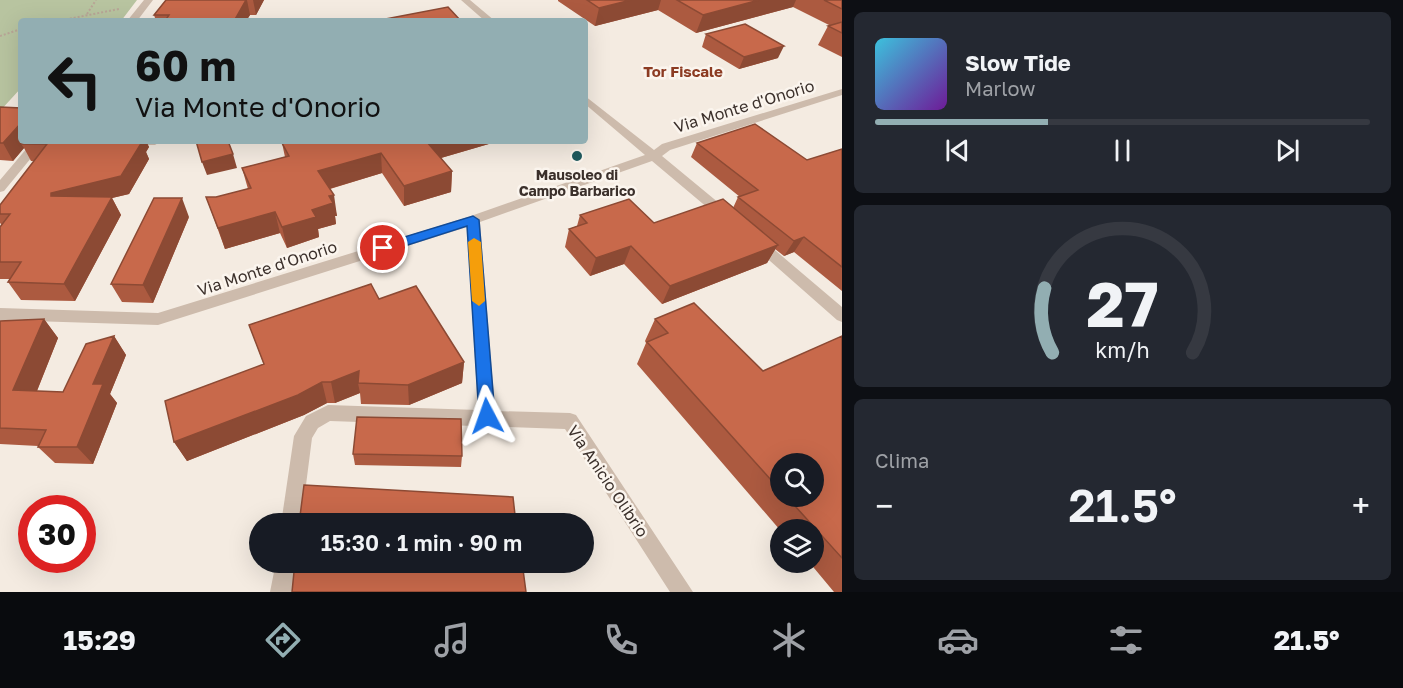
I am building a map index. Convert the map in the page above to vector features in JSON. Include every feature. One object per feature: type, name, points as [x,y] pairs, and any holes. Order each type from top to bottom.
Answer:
[{"type":"street","points":[[465,0],[486,18]]},
{"type":"street","points":[[134,18],[147,2]]},
{"type":"street","name":"Via Monte d'Onorio","points":[[0,314],[158,319],[473,220],[656,156],[666,147],[842,92]]},
{"type":"street","points":[[588,101],[656,156],[842,315]]},
{"type":"street","points":[[0,188],[37,144]]},
{"type":"street","points":[[292,513],[303,436],[312,422],[322,415],[334,411],[487,416],[473,220]]},
{"type":"street","name":"Via Anicio Olibrio","points":[[487,416],[570,421],[682,592]]},
{"type":"street","points":[[281,592],[284,573]]},
{"type":"path","points":[[87,15],[96,0]]},
{"type":"path","points":[[72,18],[147,2]]},
{"type":"path","points":[[0,36],[18,30]]},
{"type":"green space","points":[[0,0],[137,0],[123,18],[18,18],[18,91],[0,111]]},
{"type":"building","points":[[166,0],[246,0],[236,18],[167,18],[169,15],[154,15]]},
{"type":"building","points":[[587,0],[631,0],[599,8]]},
{"type":"building","points":[[677,0],[759,0],[703,15]]},
{"type":"building","points":[[824,0],[842,0],[842,9]]},
{"type":"building","points":[[448,7],[458,18],[391,18]]},
{"type":"building","points":[[842,22],[842,33],[828,26]]},
{"type":"building","points":[[745,24],[784,46],[744,57],[706,34]]},
{"type":"building","points":[[0,107],[18,108],[18,126],[3,143],[0,143]]},
{"type":"building","points":[[755,124],[807,160],[842,149],[842,267],[804,237],[794,241],[738,197],[758,190],[697,143]]},
{"type":"building","points":[[47,144],[141,144],[121,176],[51,193],[51,196],[112,197],[64,284],[8,282],[21,262],[0,262],[0,227],[10,214],[0,214],[0,205]]},
{"type":"building","points":[[197,144],[229,144],[233,154],[202,162]]},
{"type":"building","points":[[283,144],[429,144],[452,171],[404,186],[381,153],[318,171],[334,195],[329,196],[333,203],[312,210],[316,217],[282,227],[275,212],[218,228],[206,197],[216,197],[251,188],[242,168],[289,156]]},
{"type":"building","points":[[154,198],[182,198],[143,285],[111,284]]},
{"type":"building","points":[[629,199],[654,223],[723,199],[778,245],[670,286],[631,246],[596,258],[569,229],[587,223],[580,215]]},
{"type":"building","points":[[371,284],[379,299],[416,286],[464,362],[408,385],[358,383],[359,371],[331,382],[322,382],[298,395],[174,442],[165,401],[264,364],[249,325]]},
{"type":"building","points":[[694,303],[763,371],[842,336],[842,558],[824,538],[824,519],[807,519],[796,507],[824,507],[824,453],[770,453],[770,479],[647,342],[668,333],[655,319]]},
{"type":"building","points":[[44,319],[13,390],[63,392],[86,344],[114,336],[93,384],[103,384],[77,447],[38,447],[46,430],[0,428],[0,321]]},
{"type":"building","points":[[357,417],[461,419],[462,456],[353,454]]},
{"type":"building","points":[[304,485],[513,497],[515,513],[300,513]]},
{"type":"building","points":[[294,573],[523,573],[526,592],[292,592]]},
{"type":"slow traffic","points":[[474,242],[479,301]]},
{"type":"place","name":"Mausoleo di Campo Barbarico","points":[[577,156]]},
{"type":"district","name":"Tor Fiscale","points":[[683,71]]},
{"type":"route","points":[[383,248],[473,220],[487,416]]}]
